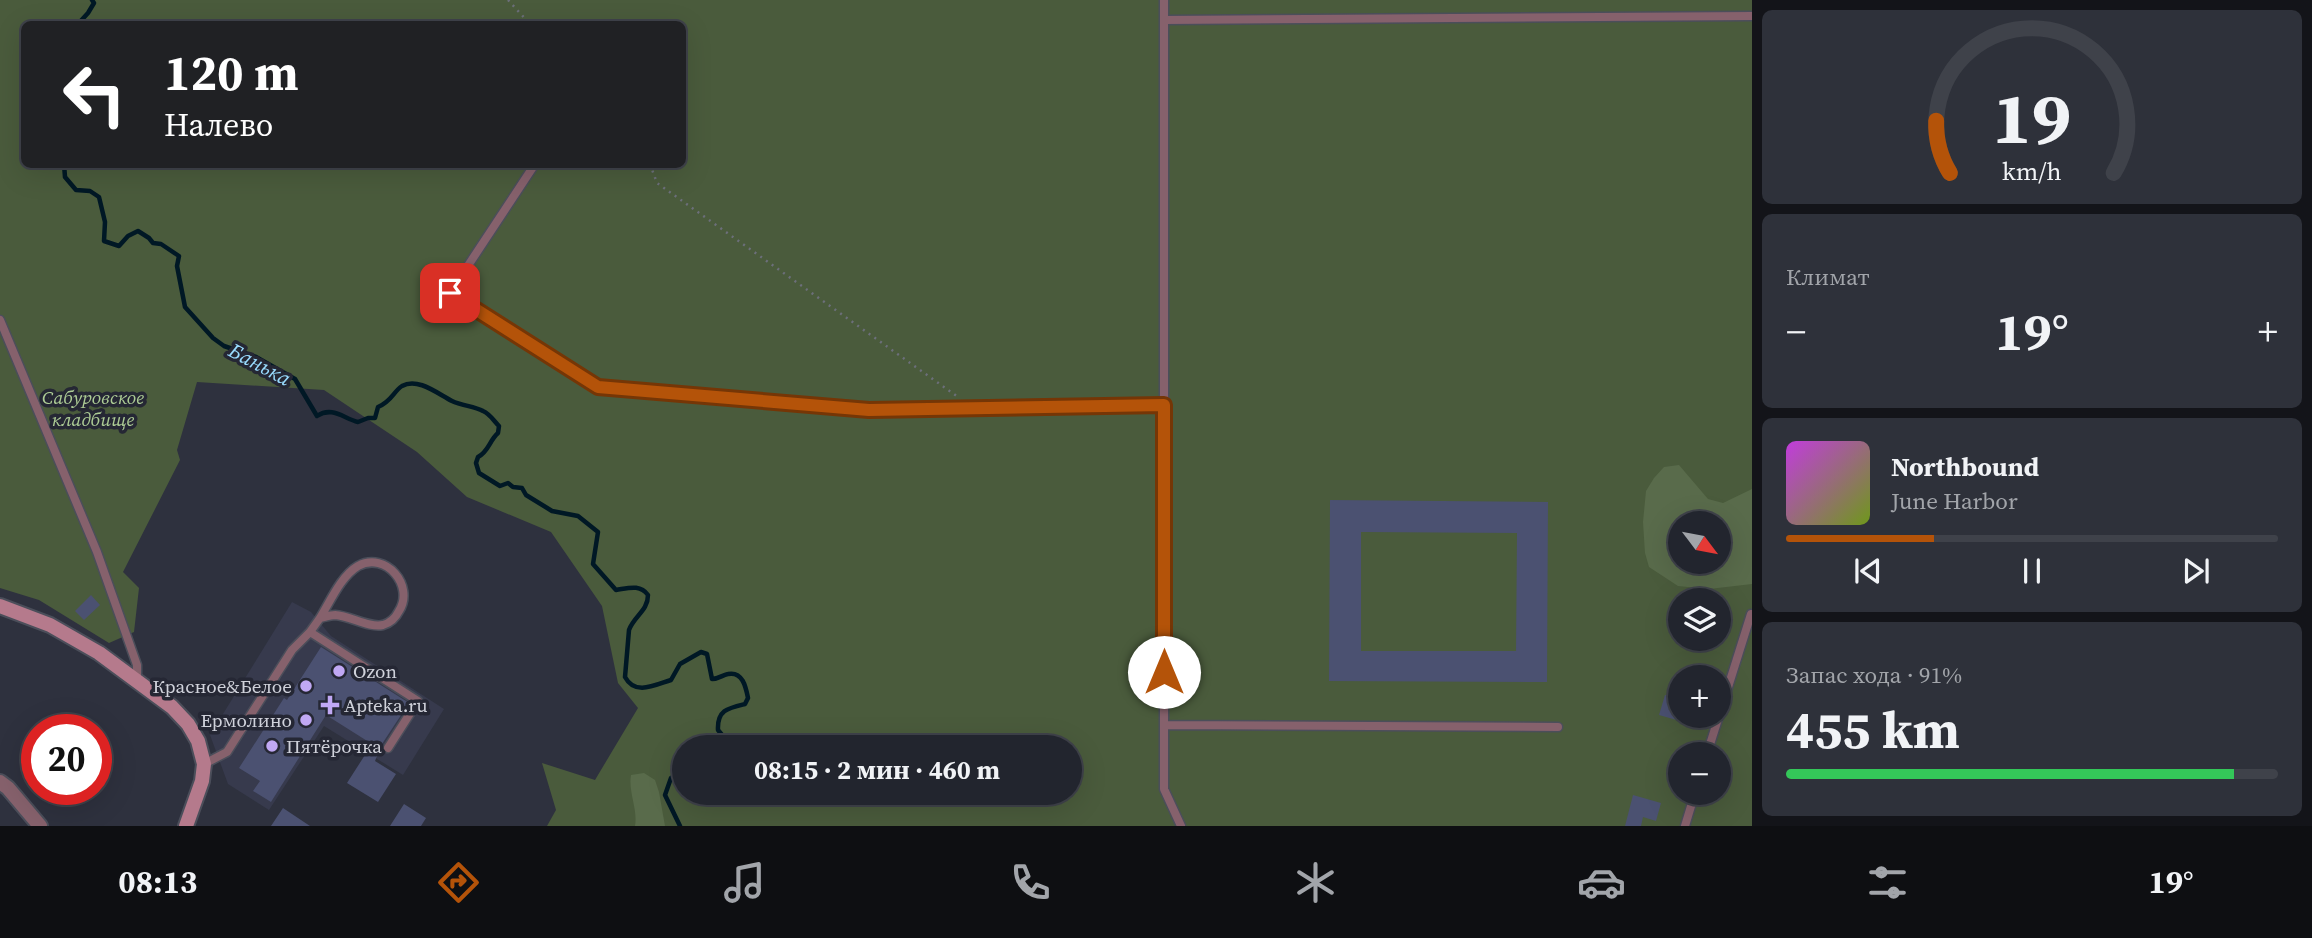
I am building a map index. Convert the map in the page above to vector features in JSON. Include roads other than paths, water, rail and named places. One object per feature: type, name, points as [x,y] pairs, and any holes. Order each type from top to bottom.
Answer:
[{"type":"street","points":[[0,606],[50,625],[99,653],[172,707],[188,724],[198,741],[204,764],[190,825]]},
{"type":"street","points":[[0,782],[40,826]]},
{"type":"lane","points":[[1164,0],[1164,789],[1181,826]]},
{"type":"lane","points":[[1164,20],[1752,16]]},
{"type":"lane","points":[[532,168],[450,293],[598,387],[869,410],[1164,405]]},
{"type":"lane","points":[[0,320],[97,552],[137,665],[137,680]]},
{"type":"lane","points":[[204,764],[226,752],[292,650],[310,632],[343,581],[358,566],[370,563],[382,565],[392,570],[404,586],[405,596],[401,608],[394,618],[384,625],[372,625],[334,615],[320,618]]},
{"type":"lane","points":[[1711,742],[1751,614]]},
{"type":"lane","points":[[310,632],[418,701],[388,748]]},
{"type":"lane","points":[[1164,725],[1558,727]]},
{"type":"lane","points":[[1685,826],[1691,805]]},
{"type":"waterway","name":"Банька","points":[[81,21],[94,3],[92,0]]},
{"type":"waterway","name":"Банька","points":[[64,168],[65,177],[76,190],[90,191],[99,197],[105,222],[104,241],[119,246],[128,236],[138,231],[153,243],[161,244],[179,256],[177,266],[185,307],[213,338],[224,346],[256,357],[295,379],[317,416],[333,412],[358,422],[375,418],[378,407],[399,388],[408,384],[421,385],[456,403],[488,414],[499,426],[498,433],[485,452],[478,457],[476,463],[479,473],[500,486],[508,483],[522,488],[526,495],[552,511],[578,516],[598,532],[593,564],[616,590],[638,588],[648,595],[646,605],[629,630],[625,677],[629,683],[646,688],[671,680],[680,664],[701,652],[707,654],[712,679],[728,674],[740,678],[748,698],[745,704],[725,711],[719,718],[718,730],[722,735]]},
{"type":"waterway","name":"Банька","points":[[672,777],[665,795],[680,826]]},
{"type":"place","name":"Ozon","points":[[339,671]]},
{"type":"place","name":"Красное&Белое","points":[[306,686]]},
{"type":"place","name":"Apteka.ru","points":[[330,705]]},
{"type":"place","name":"Ермолино","points":[[306,720]]},
{"type":"place","name":"Пятёрочка","points":[[272,746]]},
{"type":"park label","name":"Сабуровское кладбище","points":[[93,408]]}]
